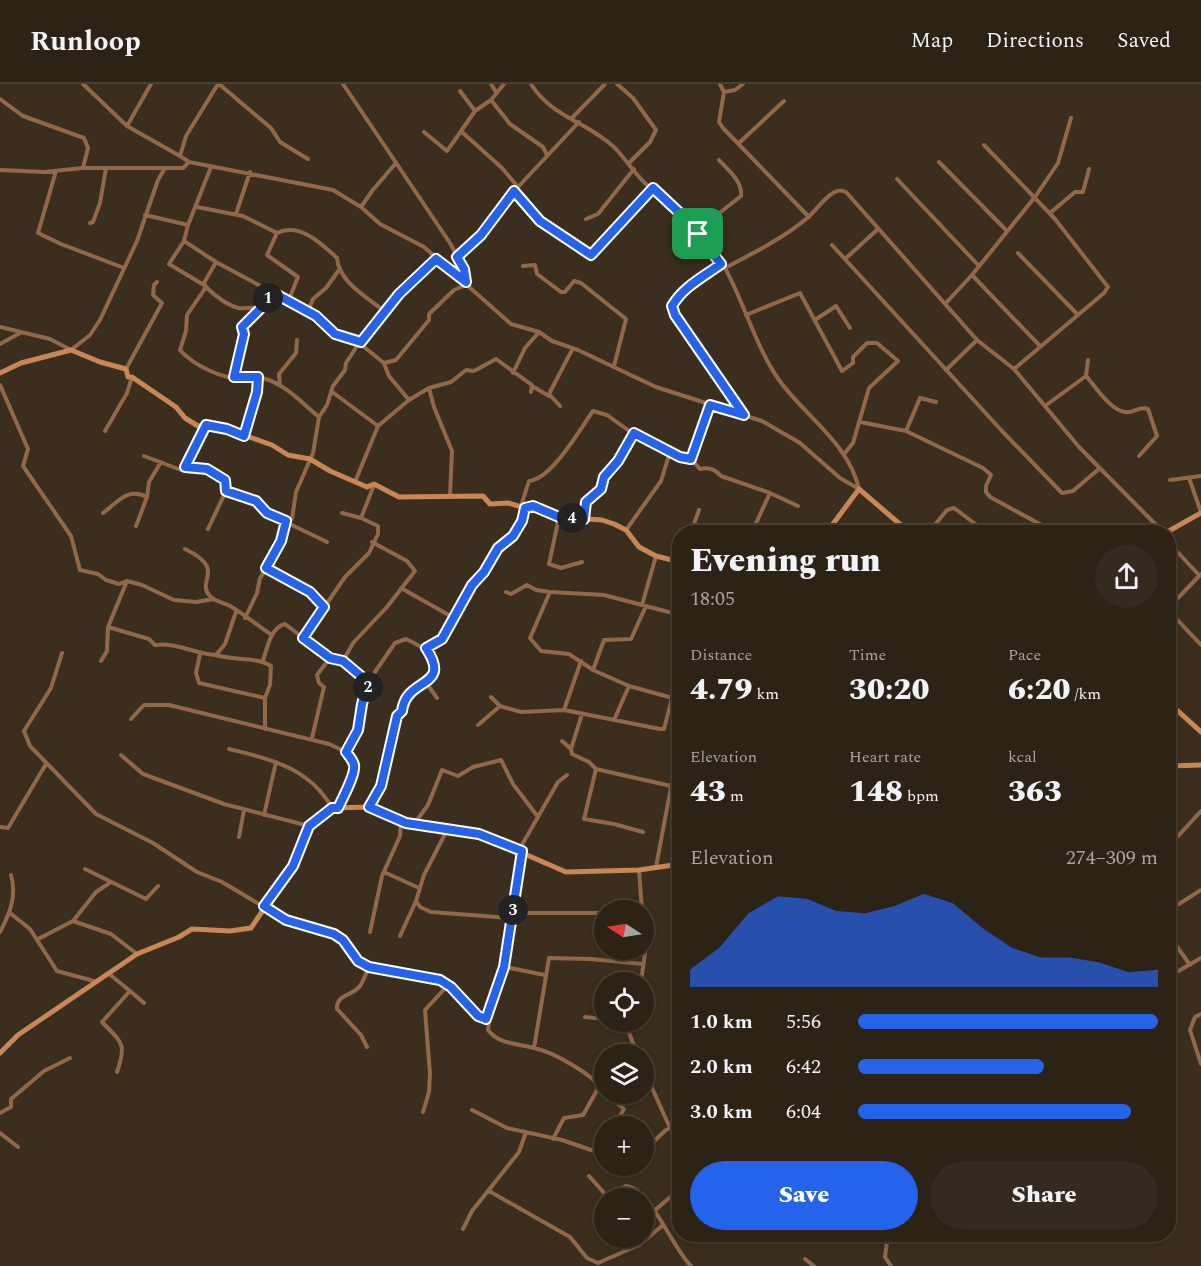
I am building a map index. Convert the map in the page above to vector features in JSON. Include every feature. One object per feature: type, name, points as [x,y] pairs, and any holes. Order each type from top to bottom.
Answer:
[{"type":"street","points":[[83,84],[127,126],[189,162],[250,172],[333,190],[362,207],[380,224],[424,247],[511,324],[539,332],[552,341],[614,366],[656,387],[762,422],[800,443],[840,478],[859,489],[901,525]]},
{"type":"street","points":[[127,126],[151,84]]},
{"type":"street","points":[[180,156],[186,136],[218,84],[272,128],[280,142],[308,159]]},
{"type":"street","points":[[343,84],[457,257],[464,269],[467,284]]},
{"type":"street","points":[[491,84],[496,92]]},
{"type":"street","points":[[424,132],[447,151],[475,111],[491,100],[504,84]]},
{"type":"street","points":[[531,84],[539,97],[555,110],[579,122],[614,147],[685,218],[725,268],[778,379],[844,454],[857,478],[859,489],[832,525]]},
{"type":"street","points":[[594,84],[599,90]]},
{"type":"street","points":[[571,119],[605,84]]},
{"type":"street","points":[[617,84],[633,98],[657,130],[650,142],[629,163]]},
{"type":"street","points":[[720,84],[724,92],[719,122],[809,217]]},
{"type":"street","points":[[724,92],[730,92],[743,84]]},
{"type":"street","points":[[460,91],[475,111]]},
{"type":"street","points":[[0,99],[23,116],[84,138],[88,148],[83,168]]},
{"type":"street","points":[[491,100],[510,124],[543,147],[547,155]]},
{"type":"street","points":[[738,144],[784,101]]},
{"type":"street","points":[[945,304],[972,275],[1035,197],[1058,163],[1071,118]]},
{"type":"street","points":[[457,257],[481,235],[516,189],[579,122]]},
{"type":"street","points":[[462,132],[502,168],[540,221],[591,255],[653,188]]},
{"type":"street","points":[[984,145],[1050,213],[1108,283],[1108,290],[1014,369]]},
{"type":"street","points":[[698,234],[708,222],[739,199],[742,192],[738,182],[719,160]]},
{"type":"street","points":[[0,170],[44,172],[83,168],[183,168],[189,162]]},
{"type":"street","points":[[362,207],[396,162]]},
{"type":"street","points":[[939,162],[1006,231]]},
{"type":"street","points":[[211,167],[184,241],[169,264],[205,286],[214,296],[240,308],[259,309]]},
{"type":"street","points":[[90,223],[93,222],[100,203],[106,168]]},
{"type":"street","points":[[0,374],[21,363],[71,350],[90,334],[100,320],[137,241],[158,180],[166,168]]},
{"type":"street","points":[[586,219],[598,214],[634,169]]},
{"type":"street","points":[[1050,213],[1075,192],[1083,192],[1089,169]]},
{"type":"street","points":[[56,171],[38,233],[124,268]]},
{"type":"street","points":[[236,214],[250,172]]},
{"type":"street","points":[[897,179],[979,266]]},
{"type":"street","points":[[725,268],[775,240],[809,217],[812,211],[832,194],[840,190],[852,196],[878,229],[977,340],[1014,369],[1100,468],[1155,525]]},
{"type":"street","points":[[197,207],[236,214],[268,226],[277,233]]},
{"type":"street","points":[[145,215],[188,225]]},
{"type":"street","points":[[845,259],[878,229]]},
{"type":"street","points":[[288,302],[298,277],[267,255],[277,233],[285,230],[313,236],[337,258],[339,270],[350,283],[385,312]]},
{"type":"street","points":[[184,241],[216,262],[316,316],[335,334],[358,342],[384,363],[389,376],[409,400]]},
{"type":"street","points":[[832,245],[1062,494],[1073,491],[1100,468]]},
{"type":"street","points":[[1018,253],[1077,314]]},
{"type":"street","points":[[286,521],[292,519],[296,492],[316,441],[319,417],[358,342],[361,342],[385,312],[436,259]]},
{"type":"street","points":[[216,262],[205,286],[187,315],[186,331],[180,348],[198,365],[234,377],[258,377],[280,385],[319,417]]},
{"type":"street","points":[[721,264],[689,285],[672,306],[675,315],[744,415]]},
{"type":"street","points":[[523,266],[535,265],[537,274],[561,292],[565,292],[574,280],[581,283],[605,305],[626,319],[614,366]]},
{"type":"street","points":[[308,312],[314,299],[326,288],[339,270]]},
{"type":"street","points":[[972,275],[1040,346]]},
{"type":"street","points":[[157,282],[154,285],[153,295],[162,303],[126,369],[128,377],[132,377],[176,407],[185,418],[198,426],[206,425],[227,429],[272,445],[288,455],[310,459],[355,483],[368,487],[374,484]]},
{"type":"street","points":[[384,363],[396,360],[429,320],[429,314],[454,290],[467,284]]},
{"type":"street","points":[[234,377],[244,334],[242,327],[272,292]]},
{"type":"street","points":[[746,315],[801,293],[842,370],[853,363],[853,357],[867,343],[877,343],[898,361],[869,388],[853,443],[844,454]]},
{"type":"street","points":[[815,320],[836,306],[850,328]]},
{"type":"street","points":[[0,327],[50,339],[71,350],[126,369]]},
{"type":"street","points":[[513,373],[525,348],[539,332]]},
{"type":"street","points":[[0,344],[20,333]]},
{"type":"street","points":[[280,385],[279,374],[296,353],[297,340]]},
{"type":"street","points":[[946,370],[977,340]]},
{"type":"street","points":[[549,396],[550,389],[573,348]]},
{"type":"street","points":[[355,483],[378,426],[409,400],[429,388],[451,382],[466,370],[474,371],[496,360],[560,406]]},
{"type":"street","points":[[1045,406],[1086,376],[1088,360]]},
{"type":"street","points":[[1086,376],[1118,410],[1126,412],[1141,407],[1148,409],[1157,436],[1139,456]]},
{"type":"street","points":[[105,431],[127,393],[132,377]]},
{"type":"street","points":[[244,436],[257,392],[258,377]]},
{"type":"street","points":[[0,385],[28,449],[23,466],[71,536],[80,570],[98,574],[106,580],[119,584],[128,581],[174,600],[196,602],[214,599]]},
{"type":"street","points":[[531,392],[532,385]]},
{"type":"street","points":[[429,388],[434,407],[452,451],[450,497]]},
{"type":"street","points":[[331,391],[378,426]]},
{"type":"street","points":[[906,431],[920,398],[936,402]]},
{"type":"street","points":[[691,459],[710,405]]},
{"type":"street","points":[[426,648],[442,639],[472,585],[484,572],[498,548],[513,536],[522,521],[529,481],[539,479],[569,447],[593,411],[607,415],[634,433],[670,452],[691,459],[700,469],[707,468],[716,471],[721,476],[770,493],[798,506]]},
{"type":"street","points":[[860,422],[906,431],[983,468],[991,476],[986,486],[986,492],[990,496],[1042,525]]},
{"type":"street","points":[[185,467],[206,425]]},
{"type":"street","points":[[584,519],[586,502],[601,489],[604,477],[618,461],[634,433]]},
{"type":"street","points":[[626,530],[661,481],[670,452]]},
{"type":"street","points":[[144,456],[181,470],[185,467],[207,469],[225,480],[226,491],[208,529]]},
{"type":"street","points":[[136,526],[147,497],[149,482],[161,462]]},
{"type":"street","points":[[1170,480],[1201,476]]},
{"type":"street","points":[[1176,529],[1201,513],[1189,478]]},
{"type":"street","points":[[374,484],[399,497],[483,496],[490,504],[508,503],[523,507],[533,506],[559,517],[614,524],[626,530],[639,547],[656,556],[672,559]]},
{"type":"street","points":[[362,518],[374,484]]},
{"type":"street","points":[[226,491],[256,501],[267,513],[327,542]]},
{"type":"street","points":[[103,513],[131,493],[147,497]]},
{"type":"street","points":[[755,525],[770,493]]},
{"type":"street","points":[[935,525],[947,510],[954,508],[977,525]]},
{"type":"street","points":[[694,525],[699,510]]},
{"type":"street","points":[[303,638],[345,577],[369,553],[372,542],[378,534],[378,526],[362,518],[342,513]]},
{"type":"street","points":[[559,517],[549,564],[561,568],[582,562]]},
{"type":"street","points":[[245,618],[257,593],[260,578],[281,541],[286,521]]},
{"type":"street","points":[[343,661],[353,643],[413,575],[413,567],[372,542]]},
{"type":"street","points":[[1176,546],[1200,575],[1176,600]]},
{"type":"street","points":[[184,549],[203,558],[207,564],[206,591],[214,599],[272,635]]},
{"type":"street","points":[[593,670],[604,640],[631,639],[644,605],[656,556]]},
{"type":"street","points":[[266,568],[310,592],[324,607]]},
{"type":"street","points":[[101,660],[106,651],[108,627],[128,581]]},
{"type":"street","points":[[506,592],[511,594],[527,585],[536,590],[550,592],[604,595],[672,613]]},
{"type":"street","points":[[402,588],[454,618]]},
{"type":"street","points":[[491,697],[500,706],[521,712],[564,710],[664,729],[672,698],[629,686],[593,670],[569,654],[541,651],[530,638],[550,592]]},
{"type":"street","points":[[216,655],[225,644],[236,612]]},
{"type":"street","points":[[1176,618],[1201,645]]},
{"type":"street","points":[[263,661],[272,635],[280,625],[285,624],[330,658],[343,661],[368,682]]},
{"type":"street","points":[[108,627],[149,639],[155,645],[165,644],[227,659],[263,661],[271,666],[270,685],[265,698],[265,729]]},
{"type":"street","points":[[346,752],[358,730],[368,682],[395,643],[400,639],[406,639],[426,648],[436,663],[433,677],[425,681],[403,702],[402,711],[397,716],[381,786],[369,807]]},
{"type":"street","points":[[62,653],[51,688],[24,731],[30,746],[96,814],[153,843],[197,872],[264,906],[286,920],[334,934],[343,940],[358,961],[369,967],[440,980],[448,985],[478,1016],[489,1022],[490,1033],[514,1045],[534,1048],[564,1061],[594,1081]]},
{"type":"street","points":[[200,654],[196,673],[199,683],[265,698]]},
{"type":"street","points":[[312,738],[324,687],[319,683],[317,675],[330,658]]},
{"type":"street","points":[[564,710],[581,661]]},
{"type":"street","points":[[425,681],[437,698]]},
{"type":"street","points":[[614,720],[629,686]]},
{"type":"street","points":[[0,1053],[18,1035],[136,954],[179,937],[192,929],[231,931],[250,928],[293,866],[309,826],[335,808],[354,770],[354,764],[346,752],[312,738],[265,729],[170,705],[144,705],[132,719]]},
{"type":"street","points":[[478,725],[500,706]]},
{"type":"street","points":[[1176,709],[1201,732]]},
{"type":"street","points":[[571,749],[582,714]]},
{"type":"street","points":[[562,741],[571,749],[572,754],[589,762],[596,769],[670,786]]},
{"type":"street","points":[[229,748],[290,766],[326,796],[335,808]]},
{"type":"street","points":[[121,755],[143,774],[244,810],[309,826]]},
{"type":"street","points":[[414,824],[428,805],[442,770],[458,776],[473,767],[501,760],[513,784],[538,817]]},
{"type":"street","points":[[264,815],[276,762]]},
{"type":"street","points":[[0,827],[8,828],[46,764]]},
{"type":"street","points":[[1176,767],[1201,765]]},
{"type":"street","points":[[596,769],[584,819],[644,832]]},
{"type":"street","points":[[486,1019],[504,967],[521,850],[558,782],[567,776]]},
{"type":"street","points":[[656,867],[672,777]]},
{"type":"street","points":[[335,808],[369,807],[414,824],[479,834],[521,850],[566,872],[639,870],[672,865]]},
{"type":"street","points":[[239,837],[244,810]]},
{"type":"street","points":[[1176,838],[1201,811]]},
{"type":"street","points":[[370,932],[384,872],[400,836],[402,821]]},
{"type":"street","points":[[400,936],[416,902],[419,888],[445,834],[445,828]]},
{"type":"street","points":[[85,869],[146,899],[158,886]]},
{"type":"street","points":[[639,870],[641,900]]},
{"type":"street","points":[[384,872],[419,888]]},
{"type":"street","points":[[0,932],[10,913],[14,892],[11,874]]},
{"type":"street","points":[[38,939],[73,921],[96,892],[111,882]]},
{"type":"street","points":[[1176,906],[1201,890]]},
{"type":"street","points":[[416,902],[420,907],[431,912],[512,916],[594,913]]},
{"type":"street","points":[[10,913],[30,929],[57,971],[94,981]]},
{"type":"street","points":[[73,921],[111,934],[136,954]]},
{"type":"street","points":[[1176,945],[1190,965]]},
{"type":"street","points":[[534,1048],[543,1003],[547,963],[552,957],[643,964]]},
{"type":"street","points":[[642,972],[643,960]]},
{"type":"street","points":[[1176,973],[1201,960]]},
{"type":"street","points":[[367,1047],[361,1035],[337,1009],[337,1004],[340,999],[360,986],[369,967]]},
{"type":"street","points":[[504,967],[545,975]]},
{"type":"street","points":[[107,972],[144,1003]]},
{"type":"street","points":[[423,1112],[429,1092],[430,1074],[425,1010],[448,985]]},
{"type":"street","points":[[117,1072],[123,1054],[121,1043],[102,1022],[130,991]]},
{"type":"street","points":[[1201,1014],[1195,1017],[1190,1030],[1201,1064]]},
{"type":"street","points":[[585,1017],[594,1018]]},
{"type":"street","points":[[0,1113],[11,1107],[11,1099],[44,1071],[70,1058]]},
{"type":"street","points":[[654,1093],[669,1128]]},
{"type":"street","points":[[554,1139],[564,1118],[583,1115],[594,1096]]},
{"type":"street","points":[[618,1104],[624,1109],[620,1116]]},
{"type":"street","points":[[472,1110],[507,1128],[594,1151]]},
{"type":"street","points":[[654,1141],[672,1127]]},
{"type":"street","points":[[0,1132],[18,1147]]},
{"type":"street","points":[[463,1229],[471,1211],[519,1152],[526,1132]]},
{"type":"street","points":[[589,1176],[605,1194],[610,1195],[630,1186],[655,1210],[672,1238]]},
{"type":"street","points":[[489,1191],[570,1237],[587,1258],[598,1263],[639,1245],[663,1225]]},
{"type":"street","points":[[655,1210],[672,1196]]},
{"type":"street","points":[[674,1242],[689,1264],[683,1266]]},
{"type":"street","points":[[887,1242],[885,1257],[891,1266]]},
{"type":"street","points":[[805,1259],[814,1266]]},
{"type":"route","points":[[653,188],[685,218],[698,234],[721,264],[689,285],[672,306],[675,315],[744,415],[710,405],[691,459],[680,457],[634,433],[622,450],[618,461],[604,477],[601,489],[586,502],[583,510],[584,519],[559,517],[533,506],[525,508],[522,521],[513,536],[498,548],[484,572],[472,585],[442,639],[426,648],[436,663],[436,671],[433,677],[418,685],[403,702],[402,711],[397,716],[391,751],[379,794],[369,807],[406,823],[479,834],[522,851],[504,967],[486,1019],[478,1016],[451,987],[440,980],[369,967],[358,961],[343,940],[334,934],[286,920],[264,906],[293,866],[309,826],[332,808],[338,808],[343,798],[354,770],[354,764],[346,752],[347,747],[358,730],[363,697],[368,682],[343,661],[330,658],[303,638],[324,607],[310,592],[266,568],[281,541],[286,521],[262,510],[256,501],[244,495],[226,491],[225,480],[207,469],[185,467],[206,425],[227,429],[244,436],[257,392],[258,377],[243,379],[234,377],[244,334],[242,327],[263,306],[272,292],[316,316],[335,334],[361,342],[399,294],[436,259],[466,282],[464,269],[457,257],[481,235],[514,191],[540,221],[591,255],[653,188]]}]
